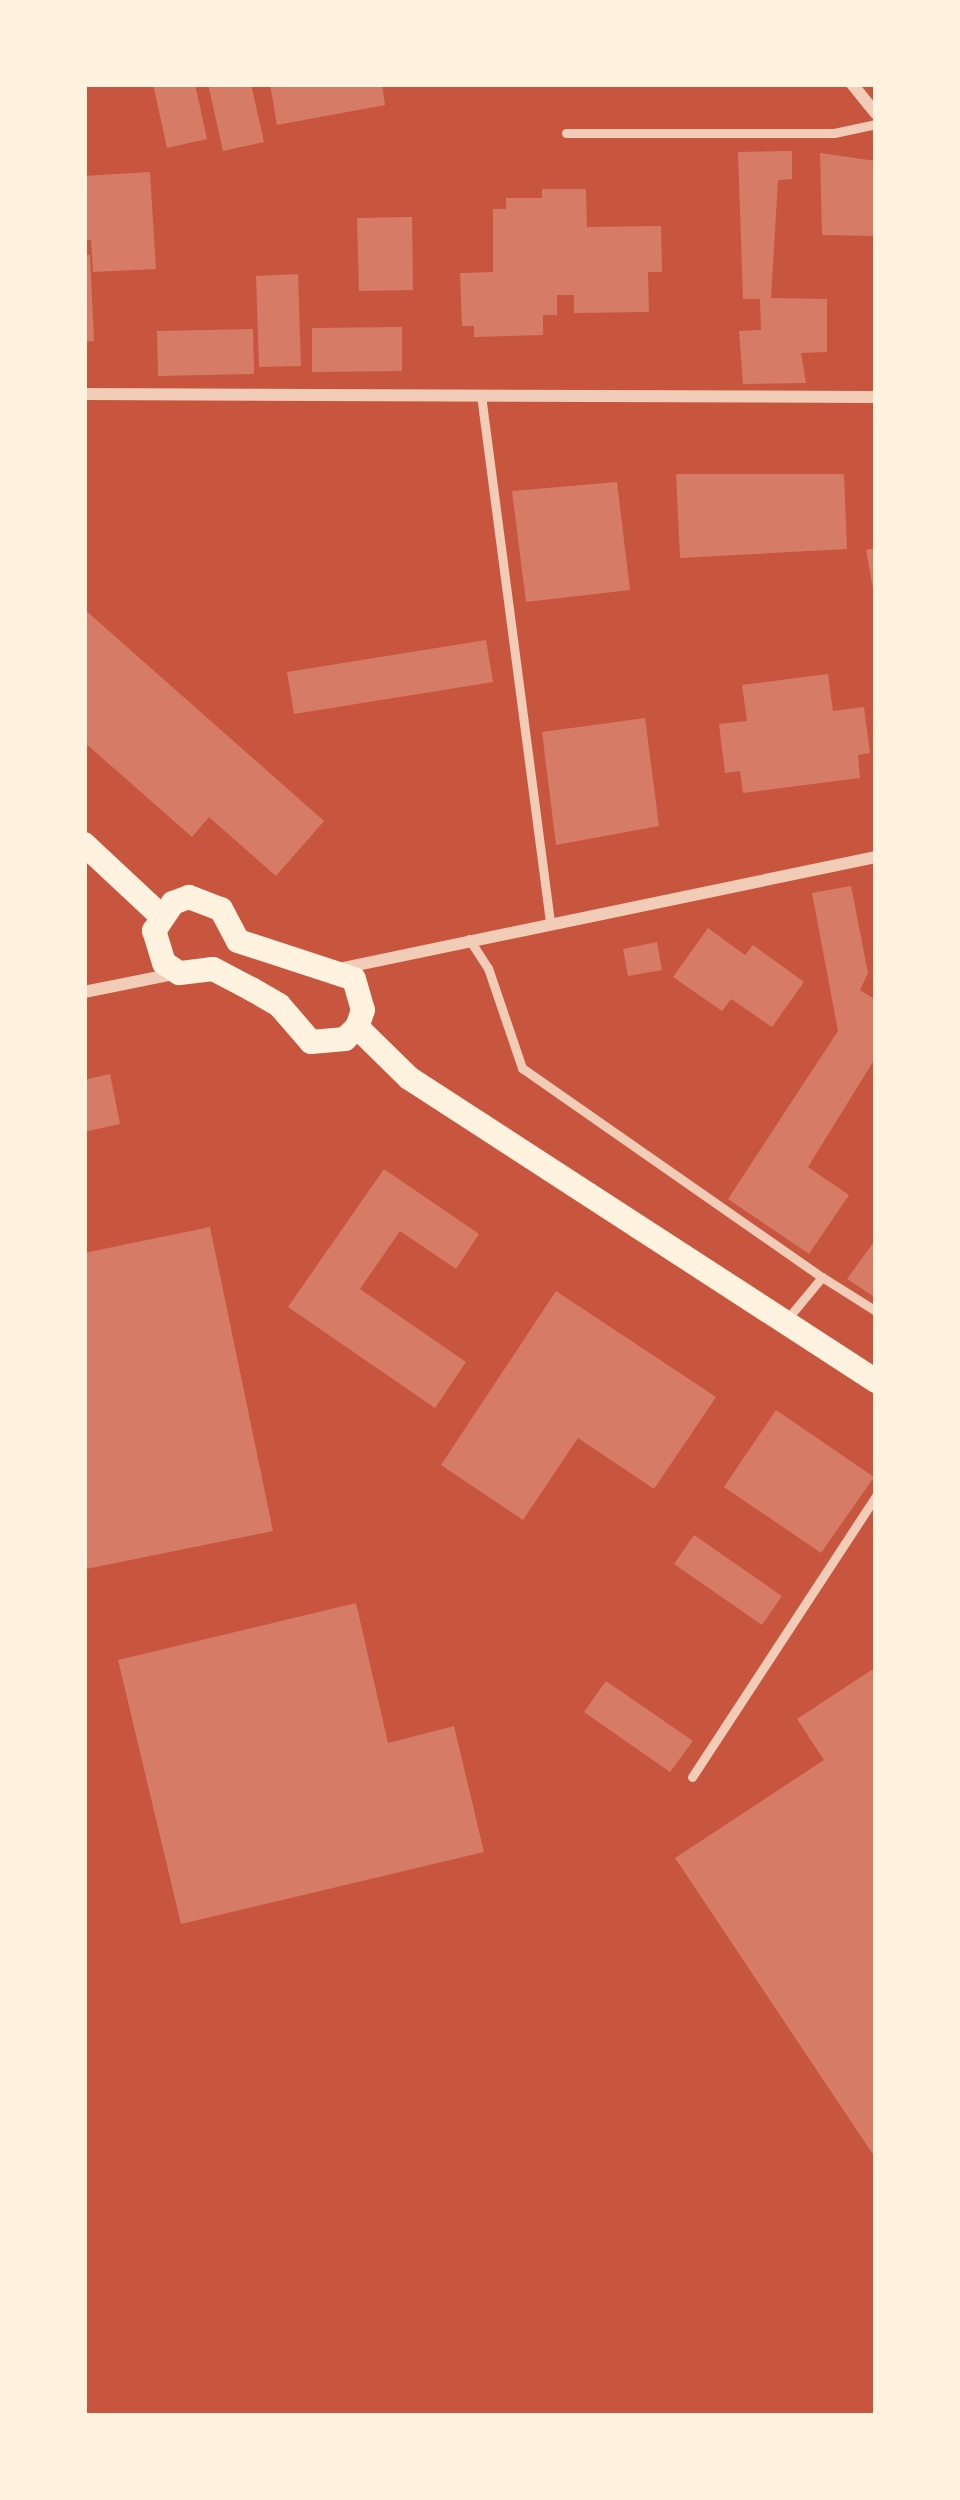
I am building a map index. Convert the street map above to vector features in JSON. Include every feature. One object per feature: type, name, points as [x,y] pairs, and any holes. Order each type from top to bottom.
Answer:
[{"type":"main road","points":[[84,844],[160,915]]},
{"type":"main road","points":[[206,899],[238,940],[304,968],[338,969],[361,993],[357,1027],[344,1039],[310,1042],[279,1005],[251,989],[213,969],[179,973],[155,948],[160,915],[172,903],[206,899]]},
{"type":"main road","points":[[357,1027],[410,1078],[876,1382]]},
{"type":"street","points":[[852,84],[876,114]]},
{"type":"street","points":[[84,394],[876,397]]},
{"type":"street","points":[[338,969],[876,857]]},
{"type":"street","points":[[84,992],[179,973]]},
{"type":"lane","points":[[566,133],[834,133],[876,124]]},
{"type":"lane","points":[[482,395],[543,923]]},
{"type":"lane","points":[[469,939],[488,968],[522,1068],[876,1311]]},
{"type":"lane","points":[[785,1322],[822,1277]]},
{"type":"lane","points":[[692,1777],[876,1496]]},
{"type":"building","points":[[153,84],[195,84],[207,139],[167,148]]},
{"type":"building","points":[[208,84],[251,84],[264,142],[223,151]]},
{"type":"building","points":[[270,84],[382,84],[385,105],[277,125]]},
{"type":"building","points":[[792,151],[792,179],[778,180],[771,298],[827,299],[827,352],[801,353],[806,383],[743,384],[739,331],[761,330],[760,299],[743,299],[738,152]]},
{"type":"building","points":[[820,153],[876,161],[876,236],[822,235]]},
{"type":"building","points":[[150,172],[156,269],[93,272],[91,240],[84,240],[84,176]]},
{"type":"building","points":[[542,189],[586,189],[587,227],[661,226],[662,272],[648,272],[649,312],[574,313],[574,295],[557,295],[557,315],[543,315],[543,335],[474,337],[474,326],[462,326],[460,273],[493,272],[493,209],[506,209],[506,198],[542,198]]},
{"type":"building","points":[[412,217],[413,290],[359,291],[357,218]]},
{"type":"building","points":[[84,255],[90,255],[94,341],[84,342]]},
{"type":"building","points":[[298,274],[301,366],[259,367],[256,276]]},
{"type":"building","points":[[402,327],[402,371],[312,372],[312,328]]},
{"type":"building","points":[[253,329],[254,374],[158,376],[157,331]]},
{"type":"building","points":[[676,474],[844,474],[847,549],[680,558]]},
{"type":"building","points":[[617,482],[630,590],[526,602],[512,491]]},
{"type":"building","points":[[876,548],[876,593],[874,594],[866,550]]},
{"type":"building","points":[[84,609],[324,821],[276,876],[209,817],[192,837],[84,742]]},
{"type":"building","points":[[486,640],[493,682],[294,714],[287,672]]},
{"type":"building","points":[[828,674],[833,711],[864,707],[870,753],[858,755],[860,778],[743,793],[740,771],[725,773],[719,724],[747,721],[742,685]]},
{"type":"building","points":[[645,718],[659,826],[556,845],[542,732]]},
{"type":"building","points":[[851,886],[868,973],[860,990],[876,1000],[876,1057],[808,1167],[849,1195],[809,1254],[728,1199],[838,1031],[812,893]]},
{"type":"building","points":[[708,928],[745,955],[753,945],[804,982],[772,1027],[731,999],[722,1011],[673,977]]},
{"type":"building","points":[[657,942],[662,970],[628,976],[623,949]]},
{"type":"building","points":[[110,1074],[120,1124],[84,1132],[84,1080]]},
{"type":"building","points":[[384,1169],[479,1234],[456,1269],[400,1231],[360,1289],[466,1362],[435,1408],[288,1307]]},
{"type":"building","points":[[210,1227],[273,1531],[86,1569],[84,1253]]},
{"type":"building","points":[[876,1239],[876,1298],[847,1279]]},
{"type":"building","points":[[556,1291],[716,1397],[654,1489],[578,1438],[523,1520],[441,1465]]},
{"type":"building","points":[[776,1410],[874,1477],[821,1553],[724,1487]]},
{"type":"building","points":[[694,1535],[782,1596],[762,1625],[674,1564]]},
{"type":"building","points":[[356,1603],[388,1743],[454,1726],[484,1852],[181,1924],[118,1660]]},
{"type":"building","points":[[876,1667],[876,2159],[675,1858],[824,1760],[797,1719]]},
{"type":"building","points":[[606,1681],[693,1741],[670,1772],[584,1712]]}]
